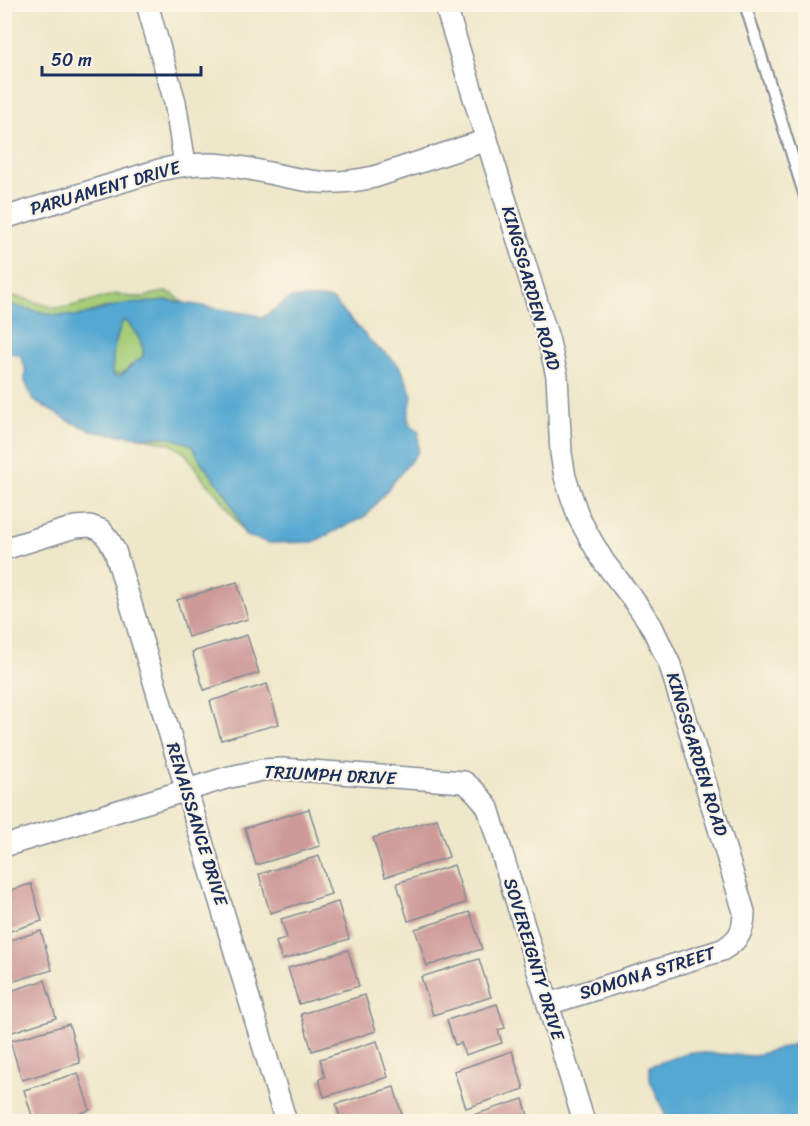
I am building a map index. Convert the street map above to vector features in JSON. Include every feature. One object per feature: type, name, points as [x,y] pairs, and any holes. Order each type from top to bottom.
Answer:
[{"type":"street","points":[[147,4],[176,102],[185,164]]},
{"type":"street","name":"KINGSGARDEN ROAD","points":[[445,4],[553,358],[557,376],[561,453],[565,477],[579,518],[592,542],[604,562],[651,625],[670,664],[744,912],[744,923],[740,935]]},
{"type":"street","name":"PARUAMENT DRIVE","points":[[4,218],[185,164],[223,165],[318,182],[338,182],[374,177],[487,140]]},
{"type":"street","name":"RENAISSANCE DRIVE","points":[[4,549],[75,527],[90,526],[101,530],[115,551],[286,1122]]},
{"type":"street","name":"TRIUMPH DRIVE","points":[[4,846],[186,790],[262,770],[283,769],[464,782],[482,797]]},
{"type":"street","name":"SOVEREIGNTY DRIVE","points":[[482,797],[493,823],[584,1122]]},
{"type":"street","name":"SOMONA STREET","points":[[548,1004],[722,950],[733,944],[740,935]]},
{"type":"lane","points":[[748,5],[806,200]]},
{"type":"green space","points":[[166,292],[173,294],[185,304],[166,300],[104,308],[79,316],[55,315],[5,304],[4,295],[54,308],[67,307],[117,294],[145,297]]},
{"type":"green space","points":[[124,320],[138,337],[143,353],[141,359],[125,371],[115,375],[112,356]]},
{"type":"green space","points":[[140,437],[170,437],[192,445],[201,462],[228,496],[246,536],[219,496],[203,479],[186,454],[171,444]]},
{"type":"water","points":[[291,298],[333,300],[376,347],[401,368],[412,395],[408,419],[419,432],[418,452],[366,516],[313,542],[270,543],[246,536],[228,496],[201,462],[192,445],[170,437],[140,437],[96,432],[71,422],[33,400],[25,381],[25,367],[20,355],[12,353],[5,355],[5,304],[54,315],[79,316],[123,304],[166,300],[256,315],[262,318]],"holes":[[[124,320],[138,337],[143,353],[140,359],[116,377],[112,374],[114,347],[122,322]]]},
{"type":"water","points":[[805,1041],[805,1121],[668,1121],[650,1080],[650,1066],[690,1052],[753,1056]]},
{"type":"building","points":[[237,582],[248,619],[188,637],[177,600]]},
{"type":"building","points":[[247,635],[259,673],[204,690],[192,652]]},
{"type":"building","points":[[267,684],[279,724],[221,740],[210,701]]},
{"type":"building","points":[[309,809],[320,846],[256,865],[245,828]]},
{"type":"building","points":[[437,819],[449,857],[385,877],[373,838]]},
{"type":"building","points":[[319,856],[331,894],[270,913],[259,874]]},
{"type":"building","points":[[454,865],[466,903],[408,921],[397,883]]},
{"type":"building","points":[[31,884],[42,921],[4,933],[4,892]]},
{"type":"building","points":[[338,902],[349,939],[282,960],[276,942],[287,938],[281,919]]},
{"type":"building","points":[[470,912],[482,949],[427,966],[415,929]]},
{"type":"building","points":[[41,931],[52,970],[4,984],[4,942]]},
{"type":"building","points":[[348,950],[359,986],[299,1004],[288,968]]},
{"type":"building","points":[[479,959],[491,997],[433,1015],[421,977]]},
{"type":"building","points":[[45,980],[56,1018],[9,1033],[4,1020],[4,993]]},
{"type":"building","points":[[365,995],[376,1031],[312,1051],[301,1014]]},
{"type":"building","points":[[497,1004],[505,1028],[498,1030],[502,1043],[465,1055],[461,1043],[455,1045],[447,1020]]},
{"type":"building","points":[[69,1024],[80,1063],[22,1080],[10,1041]]},
{"type":"building","points":[[377,1041],[388,1077],[324,1097],[319,1079],[325,1077],[320,1059]]},
{"type":"building","points":[[512,1051],[524,1089],[466,1108],[454,1071]]},
{"type":"building","points":[[78,1073],[90,1110],[54,1122],[34,1122],[24,1090]]},
{"type":"building","points":[[394,1087],[404,1122],[341,1122],[336,1104]]},
{"type":"building","points":[[523,1099],[530,1122],[471,1122],[470,1116]]}]
